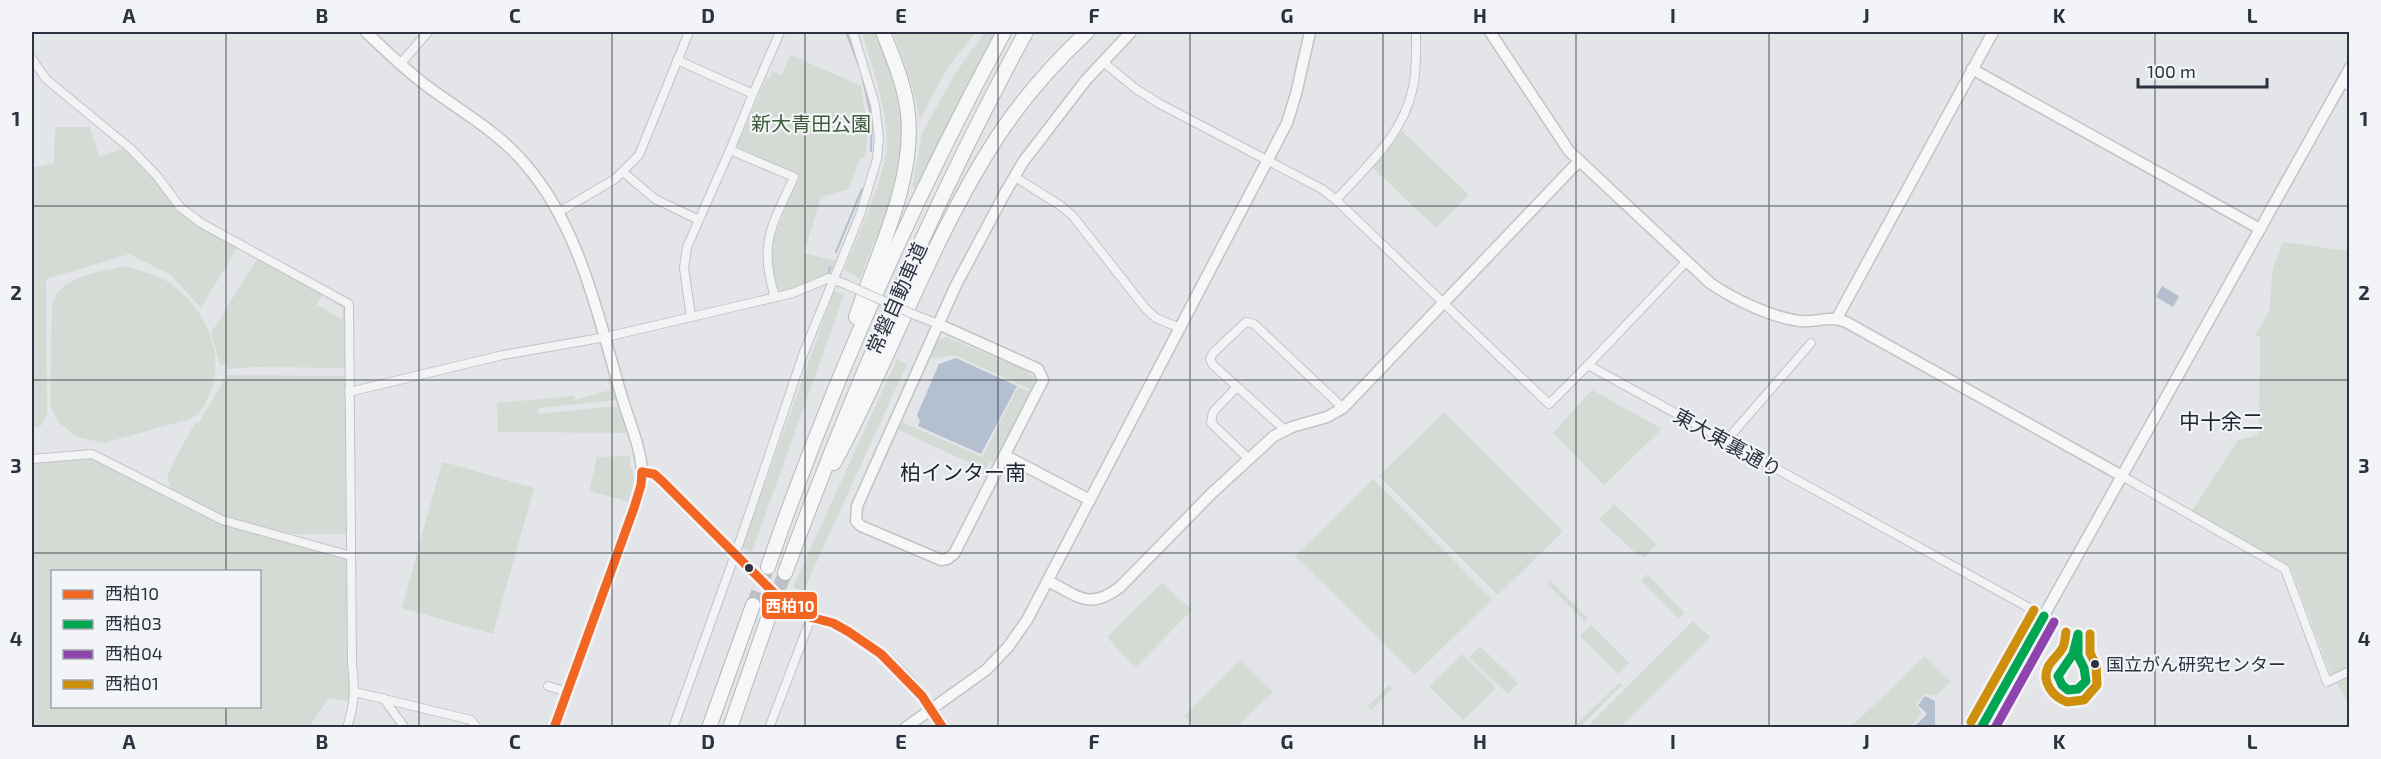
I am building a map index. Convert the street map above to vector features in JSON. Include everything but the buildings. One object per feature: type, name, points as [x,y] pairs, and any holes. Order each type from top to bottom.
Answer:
[{"type":"highway","points":[[817,432],[900,192],[907,164],[909,136],[906,99],[883,32]]},
{"type":"highway","name":"常磐自動車道","points":[[768,567],[817,432],[870,304],[960,114],[1004,32]]},
{"type":"highway","name":"常磐自動車道","points":[[785,573],[847,411],[928,223],[1026,32]]},
{"type":"highway","points":[[806,515],[861,414],[967,188],[1017,110],[1053,66],[1087,32]]},
{"type":"highway","points":[[709,728],[753,604]]},
{"type":"highway","points":[[730,728],[771,610]]},
{"type":"street","points":[[366,32],[425,84],[474,119],[513,151],[539,181],[559,212],[575,247],[606,337],[640,457],[641,485],[634,508],[554,728]]},
{"type":"street","points":[[400,63],[428,32]]},
{"type":"street","points":[[559,212],[623,172],[633,163],[643,147],[689,32]]},
{"type":"street","points":[[691,317],[684,268],[687,248],[780,32]]},
{"type":"street","points":[[673,728],[800,363],[860,215],[879,146],[875,105],[853,32]]},
{"type":"street","points":[[349,392],[503,355],[606,337],[793,293],[821,280],[833,279],[938,324],[1038,369],[1042,375],[1040,390],[1006,456],[954,554],[947,559],[935,557],[861,526],[856,521],[857,506],[938,324],[956,285],[1015,177],[1047,130],[1102,61],[1131,32]]},
{"type":"street","points":[[905,728],[975,679],[1003,653],[1028,620],[1287,123],[1310,32]]},
{"type":"street","points":[[1336,200],[1388,143],[1405,115],[1416,72],[1416,32]]},
{"type":"street","points":[[1490,32],[1569,151],[1720,290],[1787,319],[1804,322],[1837,318],[2285,569],[2327,682],[2349,671]]},
{"type":"street","points":[[1837,318],[1993,32]]},
{"type":"street","points":[[32,59],[46,79],[131,149],[157,176],[180,207],[201,224],[349,304],[352,663],[355,692],[349,726]]},
{"type":"street","points":[[677,60],[753,93]]},
{"type":"street","points":[[1102,61],[1136,89],[1161,104],[1313,183],[1336,200],[1443,305],[1549,404],[1687,261]]},
{"type":"street","points":[[1981,728],[2260,229],[2346,84],[2349,68]]},
{"type":"street","points":[[1972,69],[2260,229]]},
{"type":"street","points":[[730,150],[794,177],[767,241],[768,268],[775,297]]},
{"type":"street","points":[[1047,581],[1089,600],[1107,597],[1274,436],[1285,430],[1326,417],[1343,408],[1579,161]]},
{"type":"street","points":[[623,172],[655,199],[699,220]]},
{"type":"street","points":[[1015,177],[1061,206],[1072,216],[1146,309],[1156,318],[1180,328]]},
{"type":"street","points":[[1285,430],[1213,365],[1210,359],[1213,353],[1249,321],[1343,408]]},
{"type":"street","points":[[1726,441],[1811,343]]},
{"type":"street","name":"東大東裏通り","points":[[1588,365],[2044,616]]},
{"type":"street","points":[[1237,387],[1213,412],[1211,423],[1249,459]]},
{"type":"street","points":[[32,459],[92,454],[222,520],[351,556]]},
{"type":"street","points":[[1006,456],[1090,500]]},
{"type":"street","points":[[642,472],[654,474],[782,601],[811,618],[831,622],[873,648],[902,674],[931,709],[943,728]]},
{"type":"street","points":[[769,728],[811,618]]},
{"type":"street","points":[[548,686],[567,692]]},
{"type":"street","points":[[355,692],[471,720],[476,727]]},
{"type":"street","points":[[383,698],[405,728]]},
{"type":"green space","points":[[862,32],[874,32],[887,61],[901,112],[904,160],[884,228],[873,244],[860,279],[844,270],[883,168],[887,139],[881,98]]},
{"type":"green space","points":[[893,32],[976,32],[946,70],[920,120],[913,89]]},
{"type":"green space","points":[[985,32],[996,32],[917,189],[912,187],[922,133],[955,74]]},
{"type":"green space","name":"新大青田公園","points":[[791,55],[861,86],[868,132],[865,158],[860,158],[849,189],[821,197],[804,253],[837,261],[831,273],[782,292],[777,289],[772,270],[771,248],[774,248],[775,244],[772,243],[798,176],[740,150],[738,144],[767,77],[770,78],[772,71],[781,75]]},
{"type":"green space","points":[[55,127],[90,127],[99,157],[124,148],[146,169],[181,212],[199,226],[237,248],[201,308],[171,275],[130,254],[46,279],[47,414],[41,426],[32,427],[32,168],[54,163]]},
{"type":"green space","points":[[1402,131],[1469,195],[1436,228],[1372,167]]},
{"type":"green space","points":[[2283,242],[2349,251],[2349,704],[2331,675],[2291,568],[2192,511],[2238,440],[2259,435],[2260,336],[2255,335],[2269,312],[2273,268]]},
{"type":"green space","points":[[257,259],[323,294],[317,305],[342,319],[343,308],[329,299],[347,306],[348,368],[227,369],[226,365],[220,365],[211,333]]},
{"type":"green space","points":[[123,266],[163,279],[188,299],[207,327],[215,358],[215,374],[205,403],[194,417],[104,443],[77,437],[59,423],[50,406],[52,305],[62,288],[80,277]]},
{"type":"green space","points":[[834,291],[844,295],[752,552],[742,548]]},
{"type":"green space","points":[[946,337],[1020,368],[1034,377],[1032,390],[954,355],[930,358],[935,342]]},
{"type":"green space","points":[[897,359],[907,364],[803,592],[793,587]]},
{"type":"green space","points":[[227,375],[346,376],[347,534],[292,534],[225,516],[172,489],[167,478],[176,457],[195,423],[199,423]]},
{"type":"green space","points":[[611,375],[617,400],[538,408],[538,414],[619,406],[628,433],[498,432],[497,403],[574,396],[575,400],[610,390],[608,379]]},
{"type":"green space","points":[[1018,387],[1031,392],[997,464],[990,461],[985,470],[899,430],[902,422],[982,457]]},
{"type":"green space","points":[[1592,390],[1662,429],[1604,485],[1553,433]]},
{"type":"green space","points":[[1444,412],[1563,531],[1498,595],[1379,476]]},
{"type":"green space","points":[[630,456],[630,468],[632,468],[634,480],[630,502],[589,491],[597,457]]},
{"type":"green space","points":[[91,457],[222,525],[345,556],[349,559],[353,685],[350,702],[329,698],[309,727],[34,727],[32,709],[32,462]]},
{"type":"green space","points":[[444,462],[534,488],[493,634],[402,608]]},
{"type":"green space","points":[[1373,479],[1492,599],[1415,675],[1295,556]]},
{"type":"green space","points":[[1614,504],[1656,544],[1645,557],[1638,555],[1599,519]]},
{"type":"green space","points":[[1647,574],[1685,613],[1679,619],[1641,581]]},
{"type":"green space","points":[[1550,580],[1588,618],[1585,622],[1547,584]]},
{"type":"green space","points":[[1162,583],[1192,610],[1135,668],[1107,637]]},
{"type":"green space","points":[[1693,621],[1710,637],[1620,727],[1587,727]]},
{"type":"green space","points":[[1591,625],[1629,663],[1618,674],[1580,636]]},
{"type":"green space","points":[[1480,646],[1518,683],[1508,694],[1469,657]]},
{"type":"green space","points":[[1462,654],[1496,688],[1463,720],[1429,686]]},
{"type":"green space","points":[[1925,656],[1951,682],[1935,696],[1925,694],[1916,704],[1922,714],[1910,727],[1851,727]]},
{"type":"green space","points":[[1241,660],[1273,692],[1237,727],[1196,727],[1184,716]]},
{"type":"green space","points":[[1619,683],[1622,685],[1580,727],[1574,727]]},
{"type":"green space","points":[[1389,685],[1393,689],[1371,710],[1368,706]]},
{"type":"water","points":[[2162,286],[2179,296],[2173,307],[2156,297]]},
{"type":"water","points":[[956,358],[1017,386],[981,454],[918,426],[920,421],[917,415],[939,364]]},
{"type":"water","points":[[1925,696],[1935,701],[1935,727],[1914,727],[1927,714],[1918,705]]},
{"type":"waterway","points":[[846,32],[859,66]]},
{"type":"waterway","points":[[861,71],[872,120],[871,151]]},
{"type":"waterway","points":[[836,252],[862,189]]},
{"type":"waterway","points":[[828,274],[830,267]]},
{"type":"tunnel","points":[[753,605],[768,567]]},
{"type":"tunnel","points":[[771,610],[785,573]]},
{"type":"transit line","name":"西柏10","points":[[642,472],[654,474],[662,481],[782,601],[806,616],[833,623],[881,654],[922,696],[943,728]]},
{"type":"transit line","name":"西柏10","points":[[554,728],[634,508],[641,485],[642,472]]},
{"type":"transit line","name":"西柏01","points":[[1971,722],[2034,610]]},
{"type":"transit line","name":"西柏03","points":[[1981,728],[2044,616]]},
{"type":"transit line","name":"西柏04","points":[[1995,728],[2054,622]]},
{"type":"transit line","name":"西柏01","points":[[2066,632],[2063,647],[2048,667],[2046,678],[2053,693],[2067,702],[2084,700],[2097,685],[2096,665],[2090,653],[2090,634]]},
{"type":"transit line","name":"西柏03","points":[[2078,634],[2078,656],[2084,668],[2086,681],[2078,689],[2068,690],[2062,685],[2058,676],[2073,654],[2078,634]]},
{"type":"place","name":"国立がん研究センター","points":[[2095,664]]},
{"type":"district","name":"中十余二","points":[[2221,420]]},
{"type":"district","name":"柏インター南","points":[[963,471]]}]
